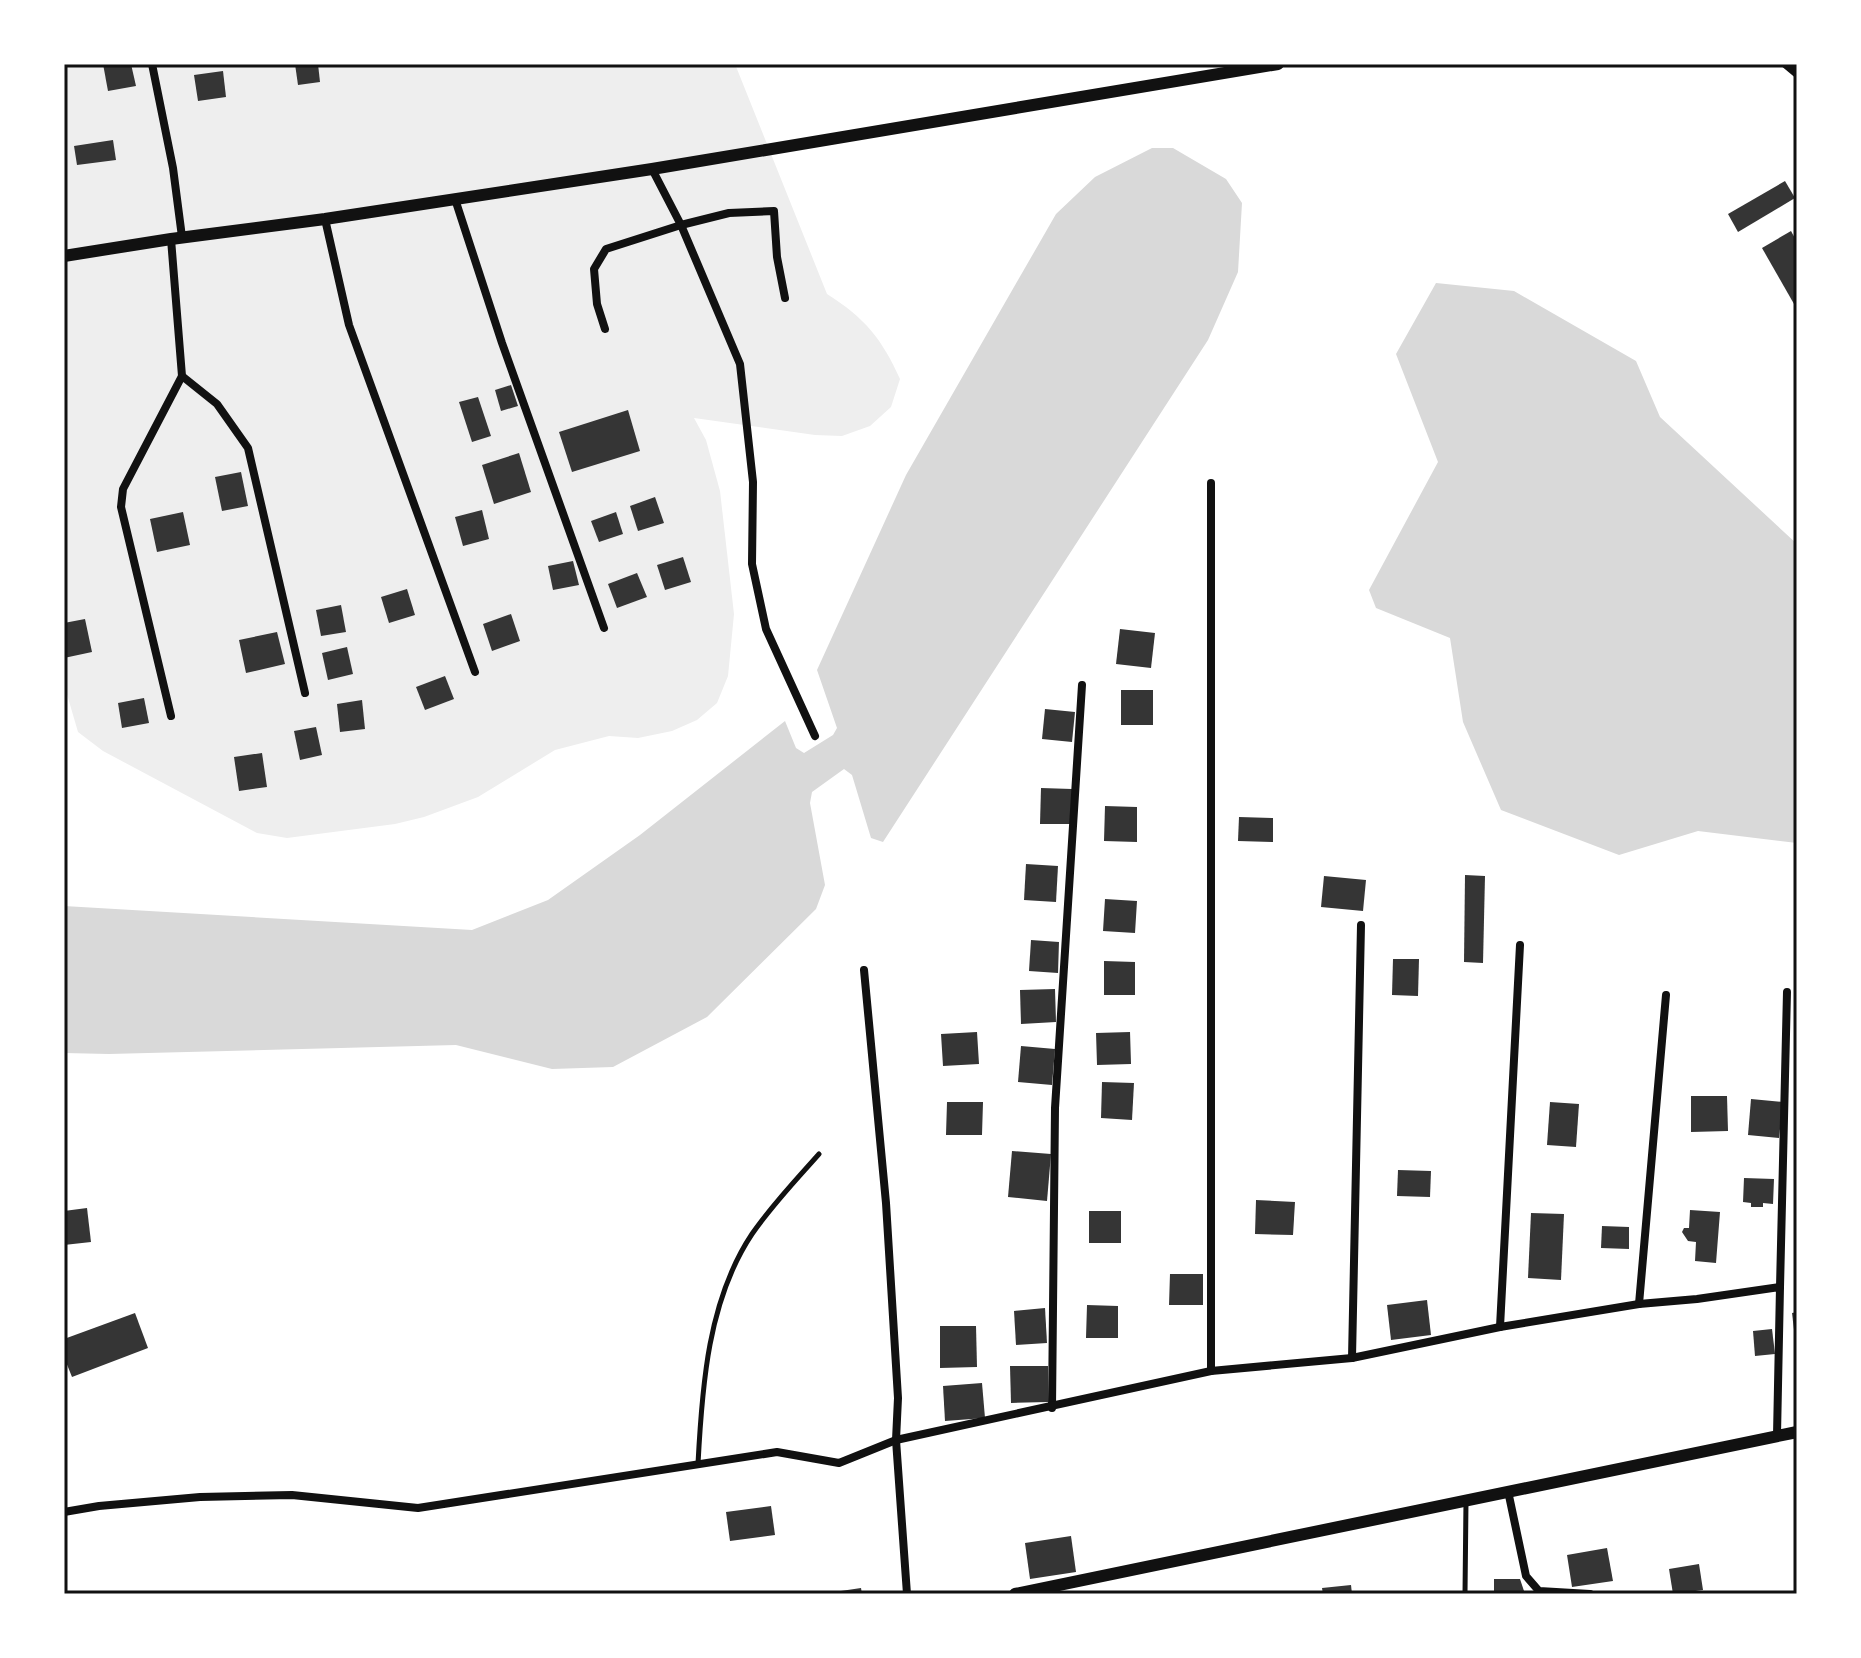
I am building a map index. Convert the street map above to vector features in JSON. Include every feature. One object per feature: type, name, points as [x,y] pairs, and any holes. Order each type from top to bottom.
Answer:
[{"type":"main road","points":[[64,256],[652,169],[1278,64]]},
{"type":"main road","points":[[1015,1594],[1797,1432]]},
{"type":"street","points":[[152,64],[173,168],[182,376],[123,489],[121,507],[171,716]]},
{"type":"street","points":[[1785,64],[1797,74]]},
{"type":"street","points":[[652,169],[681,225],[740,364],[753,482],[752,564],[766,629],[815,736]]},
{"type":"street","points":[[455,199],[502,343],[604,628]]},
{"type":"street","points":[[605,329],[597,304],[594,269],[606,249],[729,213],[774,211],[777,257],[785,298]]},
{"type":"street","points":[[325,219],[349,325],[475,672]]},
{"type":"street","points":[[182,376],[217,404],[248,448],[305,693]]},
{"type":"street","points":[[1211,483],[1211,1371]]},
{"type":"street","points":[[1052,1408],[1055,1108],[1082,685]]},
{"type":"street","points":[[1352,1358],[1361,925]]},
{"type":"street","points":[[1500,1327],[1520,945]]},
{"type":"street","points":[[864,970],[886,1203],[898,1398],[896,1440],[907,1594]]},
{"type":"street","points":[[1777,1435],[1787,992]]},
{"type":"street","points":[[1639,1304],[1666,995]]},
{"type":"street","points":[[64,1512],[200,1497],[292,1495],[418,1508],[777,1452],[839,1463],[896,1440],[1211,1371],[1352,1358],[1500,1327],[1639,1304],[1780,1287]]},
{"type":"street","points":[[1508,1491],[1526,1576],[1539,1591],[1590,1594]]},
{"type":"lane","points":[[698,1464],[701,1408],[720,1300],[751,1235],[819,1154]]},
{"type":"lane","points":[[1465,1594],[1466,1500]]},
{"type":"shaded area","points":[[64,64],[735,64],[827,294],[871,330],[900,379],[891,407],[870,426],[842,436],[694,418],[706,440],[720,491],[734,614],[728,676],[717,703],[697,720],[672,731],[638,738],[609,736],[555,750],[478,797],[424,817],[395,824],[287,838],[257,833],[103,751],[78,732],[64,684]]},
{"type":"shaded area","points":[[1152,148],[1173,148],[1226,179],[1242,203],[1238,272],[1208,340],[883,842],[871,838],[852,775],[844,769],[812,792],[810,803],[825,885],[816,909],[707,1017],[613,1067],[552,1069],[456,1045],[64,1053],[64,906],[472,930],[548,900],[640,835],[785,721],[796,748],[804,753],[833,735],[837,728],[817,670],[906,475],[1056,214],[1095,177]]},
{"type":"shaded area","points":[[1436,283],[1514,291],[1636,361],[1660,417],[1797,544],[1797,843],[1698,831],[1619,855],[1501,810],[1463,722],[1450,638],[1376,608],[1369,590],[1438,462],[1396,354]]},
{"type":"building","points":[[103,64],[131,64],[136,86],[108,91]]},
{"type":"building","points":[[295,64],[318,64],[320,82],[298,85]]},
{"type":"building","points":[[223,71],[226,97],[198,101],[194,75]]},
{"type":"building","points":[[113,140],[116,160],[77,165],[74,146]]},
{"type":"building","points":[[1785,181],[1795,198],[1738,232],[1728,214]]},
{"type":"building","points":[[1791,231],[1797,242],[1797,303],[1794,304],[1762,248]]},
{"type":"building","points":[[511,385],[518,406],[501,411],[495,390]]},
{"type":"building","points":[[478,397],[491,436],[472,442],[459,402]]},
{"type":"building","points":[[628,410],[640,451],[572,472],[559,432]]},
{"type":"building","points":[[519,453],[531,492],[494,504],[482,465]]},
{"type":"building","points":[[241,472],[248,506],[222,511],[215,477]]},
{"type":"building","points":[[655,497],[664,523],[638,531],[630,506]]},
{"type":"building","points":[[482,510],[489,539],[463,546],[455,517]]},
{"type":"building","points":[[183,512],[190,545],[157,552],[150,519]]},
{"type":"building","points":[[616,512],[623,534],[599,542],[591,521]]},
{"type":"building","points":[[683,557],[691,582],[665,590],[657,565]]},
{"type":"building","points":[[573,561],[579,585],[553,590],[548,566]]},
{"type":"building","points":[[637,573],[647,597],[617,608],[608,584]]},
{"type":"building","points":[[407,589],[415,615],[389,623],[381,597]]},
{"type":"building","points":[[341,605],[346,632],[321,636],[316,610]]},
{"type":"building","points":[[511,614],[520,641],[492,651],[483,624]]},
{"type":"building","points":[[85,619],[92,652],[64,658],[64,623]]},
{"type":"building","points":[[1120,629],[1155,633],[1151,668],[1116,664]]},
{"type":"building","points":[[277,632],[285,664],[246,673],[239,640]]},
{"type":"building","points":[[347,647],[353,674],[328,680],[322,653]]},
{"type":"building","points":[[445,676],[454,699],[425,710],[416,687]]},
{"type":"building","points":[[1121,690],[1153,690],[1153,725],[1121,725]]},
{"type":"building","points":[[144,698],[149,723],[122,728],[118,703]]},
{"type":"building","points":[[362,700],[365,729],[340,732],[337,704]]},
{"type":"building","points":[[1045,709],[1075,712],[1072,742],[1042,739]]},
{"type":"building","points":[[316,727],[322,755],[300,760],[294,731]]},
{"type":"building","points":[[262,753],[267,787],[239,791],[234,757]]},
{"type":"building","points":[[1041,788],[1072,789],[1071,824],[1040,824]]},
{"type":"building","points":[[1105,806],[1137,807],[1137,842],[1104,841]]},
{"type":"building","points":[[1239,817],[1273,818],[1273,842],[1238,841]]},
{"type":"building","points":[[1026,864],[1058,866],[1056,902],[1024,900]]},
{"type":"building","points":[[1465,875],[1485,876],[1483,963],[1464,962]]},
{"type":"building","points":[[1324,876],[1366,880],[1363,911],[1321,907]]},
{"type":"building","points":[[1105,899],[1137,901],[1135,933],[1103,931]]},
{"type":"building","points":[[1031,940],[1059,942],[1058,973],[1029,971]]},
{"type":"building","points":[[1393,959],[1419,959],[1418,996],[1392,995]]},
{"type":"building","points":[[1104,961],[1135,962],[1135,995],[1104,995]]},
{"type":"building","points":[[1055,989],[1056,1022],[1021,1024],[1020,990]]},
{"type":"building","points":[[977,1032],[979,1064],[943,1066],[941,1034]]},
{"type":"building","points":[[1130,1032],[1131,1064],[1097,1065],[1096,1033]]},
{"type":"building","points":[[1021,1046],[1055,1049],[1052,1085],[1018,1082]]},
{"type":"building","points":[[1102,1082],[1134,1083],[1132,1120],[1101,1118]]},
{"type":"building","points":[[1691,1096],[1727,1096],[1728,1131],[1691,1132]]},
{"type":"building","points":[[1751,1099],[1783,1102],[1779,1138],[1748,1135]]},
{"type":"building","points":[[947,1102],[983,1102],[982,1135],[946,1135]]},
{"type":"building","points":[[1550,1102],[1579,1104],[1576,1147],[1547,1145]]},
{"type":"building","points":[[1012,1151],[1051,1154],[1047,1201],[1008,1197]]},
{"type":"building","points":[[1398,1170],[1431,1171],[1430,1197],[1397,1196]]},
{"type":"building","points":[[1744,1178],[1774,1179],[1773,1204],[1751,1207],[1751,1203],[1743,1202]]},
{"type":"building","points":[[1256,1200],[1295,1202],[1293,1235],[1255,1234]]},
{"type":"building","points":[[87,1208],[91,1242],[64,1245],[64,1211]]},
{"type":"building","points":[[1690,1210],[1720,1212],[1716,1263],[1695,1261],[1696,1242],[1688,1241],[1682,1232],[1684,1228],[1689,1228]]},
{"type":"building","points":[[1089,1211],[1121,1211],[1121,1243],[1089,1243]]},
{"type":"building","points":[[1531,1213],[1564,1214],[1561,1280],[1528,1278]]},
{"type":"building","points":[[1602,1226],[1629,1227],[1629,1249],[1601,1248]]},
{"type":"building","points":[[1170,1274],[1203,1274],[1203,1305],[1169,1305]]},
{"type":"building","points":[[1427,1300],[1431,1335],[1391,1340],[1387,1305]]},
{"type":"building","points":[[1087,1305],[1118,1306],[1118,1338],[1086,1338]]},
{"type":"building","points":[[1045,1308],[1047,1343],[1016,1345],[1014,1311]]},
{"type":"building","points":[[1797,1312],[1797,1338],[1795,1338],[1792,1313]]},
{"type":"building","points":[[135,1313],[148,1348],[72,1377],[64,1357],[64,1339]]},
{"type":"building","points":[[940,1326],[976,1326],[977,1367],[940,1368]]},
{"type":"building","points":[[1772,1329],[1775,1354],[1755,1356],[1753,1331]]},
{"type":"building","points":[[1010,1366],[1048,1366],[1048,1402],[1011,1403]]},
{"type":"building","points":[[982,1383],[985,1418],[945,1421],[943,1386]]},
{"type":"building","points":[[771,1506],[775,1535],[730,1541],[726,1512]]},
{"type":"building","points":[[1071,1536],[1076,1572],[1030,1579],[1025,1543]]},
{"type":"building","points":[[1607,1548],[1613,1581],[1572,1587],[1567,1555]]},
{"type":"building","points":[[1699,1564],[1703,1590],[1673,1594],[1669,1569]]},
{"type":"building","points":[[1494,1579],[1520,1579],[1525,1594],[1494,1594]]},
{"type":"building","points":[[1351,1585],[1352,1594],[1323,1594],[1322,1588]]},
{"type":"building","points":[[861,1588],[862,1594],[834,1592]]}]
